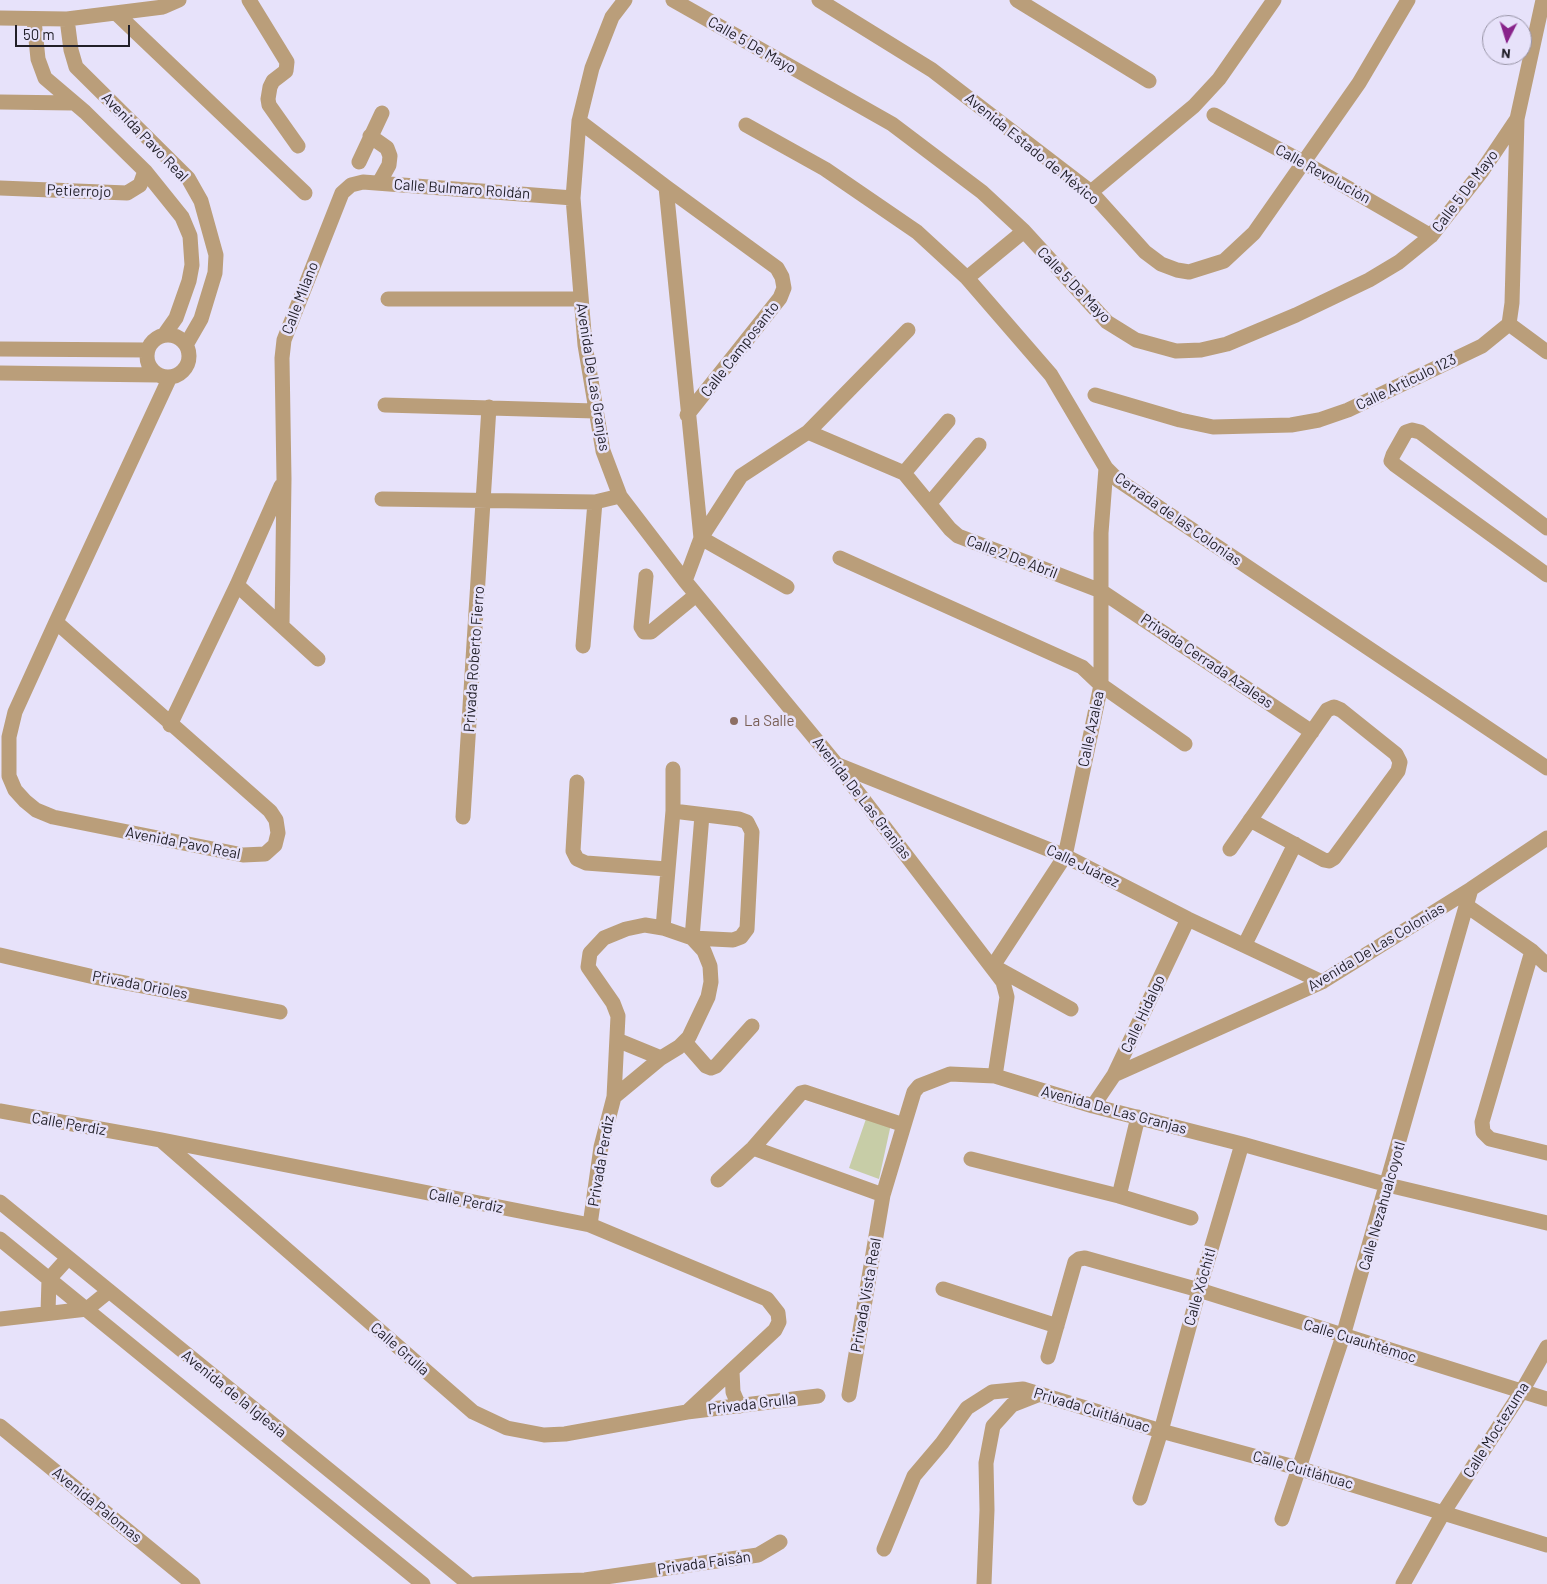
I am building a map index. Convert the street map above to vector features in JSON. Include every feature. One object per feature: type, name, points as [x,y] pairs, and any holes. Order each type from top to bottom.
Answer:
[{"type":"street","points":[[0,18],[67,20],[163,7],[179,0]]},
{"type":"street","points":[[249,0],[287,62],[288,67],[273,81],[268,99],[269,105],[298,146]]},
{"type":"street","name":"Avenida De Las Granjas","points":[[625,0],[612,17],[592,68],[579,121],[573,198],[581,299],[595,411],[603,451],[620,496],[696,595],[837,765],[993,966],[1003,982],[1007,997],[995,1076],[1093,1106],[1242,1144],[1388,1185],[1547,1224]]},
{"type":"street","name":"Calle 5 De Mayo","points":[[673,0],[892,124],[982,192],[1024,231],[1107,322],[1136,340],[1176,351],[1201,350],[1227,344],[1311,308],[1369,280],[1399,262],[1431,236],[1482,171],[1517,119],[1542,0]]},
{"type":"street","name":"Avenida Estado de México","points":[[819,0],[932,70],[1091,192],[1145,252],[1161,264],[1177,270],[1190,272],[1224,261],[1254,233],[1359,83],[1408,0]]},
{"type":"street","points":[[1016,0],[1150,81]]},
{"type":"street","points":[[1091,192],[1194,106],[1219,79],[1274,0]]},
{"type":"street","points":[[117,14],[305,193]]},
{"type":"street","name":"Avenida Pavo Real","points":[[34,20],[38,59],[45,78],[145,171],[182,216],[190,236],[192,265],[189,281],[176,318],[164,335]]},
{"type":"street","name":"Avenida Pavo Real","points":[[67,20],[71,50],[76,67],[188,178],[201,201],[214,248],[215,272],[201,319],[186,345]]},
{"type":"street","points":[[0,102],[73,102]]},
{"type":"street","points":[[359,162],[382,113]]},
{"type":"street","name":"Calle Revolución","points":[[1214,115],[1303,162],[1431,236]]},
{"type":"street","points":[[1517,119],[1512,303],[1509,324],[1547,352]]},
{"type":"street","name":"Calle Camposanto","points":[[579,121],[777,268],[784,288],[780,298],[687,415]]},
{"type":"street","name":"Cerrada de las Colonias","points":[[746,125],[825,168],[917,232],[967,278],[1051,375],[1106,468],[1126,485],[1547,768]]},
{"type":"street","points":[[370,136],[387,148],[390,156],[389,165],[379,183]]},
{"type":"street","name":"Petierrojo","points":[[0,188],[127,193],[140,185],[145,171]]},
{"type":"street","name":"Calle Bulmaro Roldán","points":[[351,185],[363,182],[573,198]]},
{"type":"street","name":"Calle Milano","points":[[282,626],[284,479],[282,358],[284,340],[342,193],[351,185]]},
{"type":"street","name":"Calle Camposanto","points":[[666,187],[687,415],[701,538]]},
{"type":"street","points":[[967,278],[1024,231]]},
{"type":"street","points":[[388,299],[581,299]]},
{"type":"street","name":"Calle Artículo 123","points":[[1095,395],[1180,420],[1213,426],[1291,425],[1319,420],[1348,410],[1482,346],[1509,324]]},
{"type":"street","points":[[685,581],[701,538],[741,476],[808,432],[908,330]]},
{"type":"street","points":[[0,373],[164,376],[184,370],[188,362],[186,345],[180,339],[164,335],[151,343],[147,350],[148,364],[164,376]]},
{"type":"street","points":[[0,349],[147,350]]},
{"type":"street","name":"Avenida Pavo Real","points":[[56,622],[170,725],[270,810],[276,820],[278,833],[275,846],[266,854],[243,855],[53,817],[36,810],[24,801],[15,790],[9,776],[9,737],[15,712],[164,376]]},
{"type":"street","points":[[385,405],[595,411]]},
{"type":"street","name":"Privada Roberto Fierro","points":[[463,817],[489,407]]},
{"type":"street","points":[[904,473],[948,421]]},
{"type":"street","points":[[1545,568],[1395,466],[1391,461],[1406,432],[1412,430],[1420,432],[1547,528]]},
{"type":"street","name":"Calle 2 De Abril","points":[[808,432],[904,473],[950,529],[958,536],[1101,591]]},
{"type":"street","points":[[930,503],[979,445]]},
{"type":"street","name":"Calle Azalea","points":[[993,966],[1064,856],[1101,686],[1102,533],[1106,468]]},
{"type":"street","name":"Calle Milano","points":[[170,725],[237,585],[284,479]]},
{"type":"street","points":[[382,499],[595,502],[620,496]]},
{"type":"street","points":[[583,646],[595,502]]},
{"type":"street","points":[[701,538],[787,587]]},
{"type":"street","points":[[840,558],[1082,667],[1101,686],[1185,744]]},
{"type":"street","points":[[646,576],[641,627],[644,632],[651,632],[696,595]]},
{"type":"street","points":[[237,585],[318,659]]},
{"type":"street","name":"Privada Cerrada Azaleas","points":[[1101,591],[1312,732]]},
{"type":"street","points":[[1230,849],[1250,820],[1312,732],[1327,710],[1334,707],[1341,710],[1396,754],[1400,762],[1398,771],[1334,858],[1324,860],[1250,820]]},
{"type":"street","name":"Calle Juárez","points":[[837,765],[1064,856],[1188,919],[1245,944],[1322,982]]},
{"type":"street","points":[[663,928],[673,811],[673,769]]},
{"type":"street","points":[[577,782],[573,851],[578,859],[586,863],[667,869]]},
{"type":"street","points":[[673,811],[739,819],[747,822],[752,832],[747,929],[741,937],[733,940],[692,938],[702,815]]},
{"type":"street","name":"Avenida De Las Colonias","points":[[1114,1075],[1322,982],[1471,889],[1547,838]]},
{"type":"street","points":[[1245,944],[1295,844]]},
{"type":"street","name":"Calle Nezahualcoyotl","points":[[1282,1519],[1343,1336],[1388,1185],[1471,889]]},
{"type":"street","points":[[1466,906],[1532,951],[1547,964]]},
{"type":"street","name":"Calle Hidalgo","points":[[1093,1106],[1114,1075],[1188,919]]},
{"type":"street","name":"Privada Perdiz","points":[[590,1225],[601,1147],[614,1097],[618,1016],[613,1002],[588,967],[590,953],[604,938],[626,929],[645,925],[663,928],[692,938],[704,952],[710,966],[711,982],[708,996],[685,1042],[661,1058],[614,1097]]},
{"type":"street","points":[[1532,951],[1482,1122],[1483,1132],[1490,1139],[1547,1154]]},
{"type":"street","name":"Privada Orioles","points":[[0,956],[94,977],[280,1012]]},
{"type":"street","points":[[993,966],[1072,1009]]},
{"type":"street","points":[[685,1042],[706,1066],[711,1068],[716,1066],[752,1026]]},
{"type":"street","points":[[617,1040],[661,1058]]},
{"type":"street","name":"Privada Vista Real","points":[[849,1395],[883,1195],[914,1092],[924,1083],[950,1074],[995,1076]]},
{"type":"street","points":[[718,1180],[753,1148],[801,1093],[805,1092],[904,1124]]},
{"type":"street","name":"Calle Perdiz","points":[[0,1112],[160,1140],[590,1225],[767,1299],[774,1305],[778,1313],[779,1322],[775,1330],[687,1412]]},
{"type":"street","points":[[1119,1196],[1138,1118]]},
{"type":"street","name":"Calle Grulla","points":[[160,1140],[473,1412],[507,1428],[544,1436],[687,1412]]},
{"type":"street","name":"Calle Xóchitl","points":[[1140,1498],[1161,1431],[1199,1290],[1242,1144]]},
{"type":"street","points":[[753,1148],[883,1195]]},
{"type":"street","points":[[971,1159],[1119,1196],[1192,1218]]},
{"type":"street","name":"Avenida de la Iglesia","points":[[0,1202],[108,1292],[469,1584]]},
{"type":"street","name":"Avenida de la Iglesia","points":[[0,1239],[422,1584]]},
{"type":"street","points":[[48,1313],[49,1279],[68,1258]]},
{"type":"street","name":"Calle Cuauhtémoc","points":[[1057,1326],[1075,1262],[1079,1259],[1134,1271],[1199,1290],[1547,1399]]},
{"type":"street","points":[[943,1289],[1057,1326],[1048,1357]]},
{"type":"street","points":[[0,1319],[87,1309],[108,1292]]},
{"type":"street","name":"Calle Moctezuma","points":[[1403,1584],[1444,1513],[1522,1391],[1547,1347]]},
{"type":"street","points":[[732,1371],[733,1392],[739,1406]]},
{"type":"street","name":"Privada Cuitláhuac","points":[[884,1549],[914,1476],[942,1443],[967,1408],[992,1392],[1023,1389],[1161,1431]]},
{"type":"street","points":[[984,1584],[988,1510],[986,1463],[993,1426],[1012,1405],[1040,1394]]},
{"type":"street","name":"Privada Grulla","points":[[687,1412],[818,1396]]},
{"type":"street","name":"Avenida Palomas","points":[[0,1426],[194,1584]]},
{"type":"street","name":"Calle Cuitláhuac","points":[[1161,1431],[1298,1468],[1547,1545]]},
{"type":"street","name":"Privada Faisán","points":[[476,1584],[585,1580],[758,1555],[780,1542]]},
{"type":"green space","points":[[867,1116],[891,1124],[879,1179],[849,1168]]},
{"type":"place","name":"La Salle","points":[[734,721]]}]
